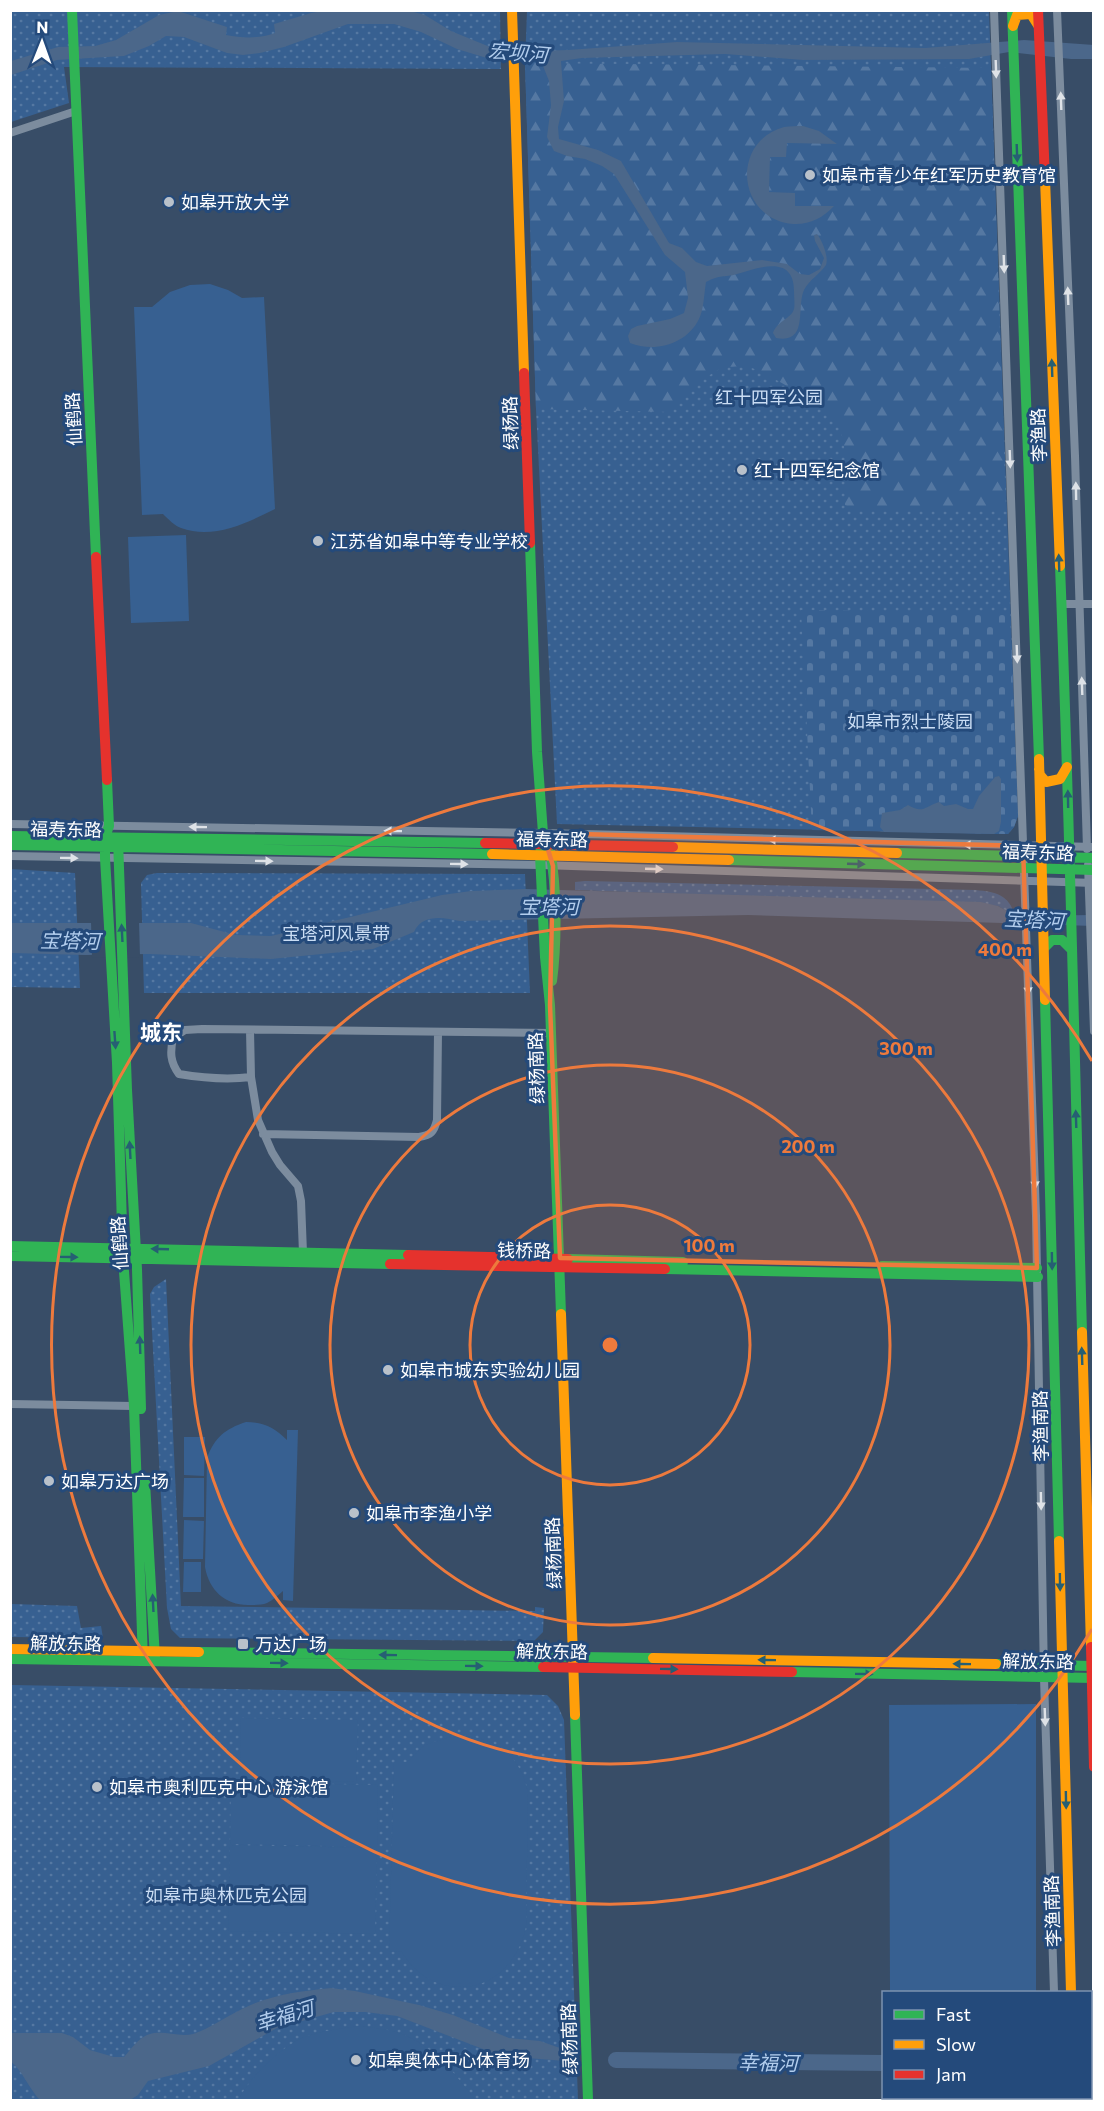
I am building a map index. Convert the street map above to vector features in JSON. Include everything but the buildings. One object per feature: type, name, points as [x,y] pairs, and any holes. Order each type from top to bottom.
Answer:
[{"type":"street","name":"仙鹤路","points":[[72,10],[106,836],[105,858],[117,1063],[118,1165],[134,1406],[142,1656]]},
{"type":"street","name":"绿杨路","points":[[512,10],[537,752],[546,857]]},
{"type":"street","points":[[994,10],[1037,1272],[1044,1678],[1054,1991]]},
{"type":"street","name":"李渔路","points":[[1012,10],[1032,535],[1040,858]]},
{"type":"street","name":"李渔路","points":[[1038,10],[1068,764],[1069,864]]},
{"type":"street","points":[[1057,10],[1091,870],[1089,912],[1094,1031]]},
{"type":"street","points":[[1012,27],[1017,15],[1031,14],[1039,25]]},
{"type":"street","points":[[10,133],[76,111]]},
{"type":"street","points":[[1061,604],[1094,604]]},
{"type":"street","points":[[1038,763],[1040,775],[1047,782],[1056,782],[1062,778],[1068,764]]},
{"type":"street","points":[[10,824],[106,836],[1091,883]]},
{"type":"street","name":"福寿东路","points":[[10,836],[106,836],[118,842],[546,857],[1023,857],[1040,858],[1091,870]]},
{"type":"street","points":[[106,836],[118,842]]},
{"type":"street","name":"福寿东路","points":[[10,845],[106,836]]},
{"type":"street","name":"仙鹤路","points":[[118,842],[127,1090],[136,1253],[140,1403],[155,1657]]},
{"type":"street","points":[[1040,858],[1069,846],[1090,847]]},
{"type":"street","points":[[10,856],[105,858],[1023,857]]},
{"type":"street","name":"绿杨南路","points":[[546,857],[588,2100]]},
{"type":"street","name":"李渔南路","points":[[1040,858],[1071,1991]]},
{"type":"street","name":"福寿东路","points":[[1069,864],[1090,858]]},
{"type":"street","points":[[1069,864],[1094,1767]]},
{"type":"street","points":[[1044,948],[1052,940],[1062,940],[1071,949]]},
{"type":"street","points":[[251,1077],[236,1079],[179,1074],[172,1064],[170,1050],[173,1038],[185,1030],[551,1033]]},
{"type":"street","points":[[250,1030],[251,1077],[258,1120],[280,1165],[298,1186],[301,1201],[303,1253]]},
{"type":"street","points":[[263,1134],[419,1137],[430,1135],[435,1130],[437,1120],[438,1032]]},
{"type":"street","name":"钱桥路","points":[[10,1246],[123,1253]]},
{"type":"street","name":"钱桥路","points":[[10,1256],[123,1253],[303,1253],[560,1263]]},
{"type":"street","name":"钱桥路","points":[[136,1253],[1037,1272]]},
{"type":"street","points":[[10,1404],[134,1406]]},
{"type":"street","name":"解放东路","points":[[10,1649],[155,1657],[1092,1666]]},
{"type":"street","name":"解放东路","points":[[10,1659],[142,1656]]},
{"type":"street","name":"解放东路","points":[[573,1662],[1092,1678]]},
{"type":"highlighted area","points":[[543,833],[1023,846],[1037,1268],[560,1258],[550,1005],[553,866]]},
{"type":"green space","points":[[10,11],[500,11],[501,69],[64,67],[69,103],[11,122]]},
{"type":"green space","name":"红十四军公园","points":[[527,11],[989,11],[1018,816],[1014,827],[1008,834],[557,824],[536,409],[525,63]]},
{"type":"green space","points":[[525,63],[991,68],[1006,509],[853,509],[845,505],[845,455],[839,427],[825,411],[786,385],[752,368],[720,369],[700,383],[671,412],[536,409]]},
{"type":"green space","points":[[210,284],[242,298],[264,297],[275,509],[230,528],[205,532],[179,527],[163,514],[142,515],[134,307],[152,307],[170,292],[190,285]]},
{"type":"green space","points":[[186,535],[189,621],[131,623],[128,537]]},
{"type":"green space","name":"如皋市烈士陵园","points":[[801,610],[1010,613],[1018,816],[1014,827],[1008,834],[812,830]]},
{"type":"green space","points":[[10,869],[75,873],[80,988],[11,987]]},
{"type":"green space","name":"宝塔河风景带","points":[[157,873],[525,874],[530,993],[144,993],[141,883],[147,875]]},
{"type":"green space","points":[[575,882],[976,890],[989,892],[1005,899],[1015,916],[998,906],[575,890]]},
{"type":"green space","points":[[166,1279],[181,1606],[535,1611],[535,1607],[544,1608],[543,1632],[534,1641],[180,1638],[171,1629],[167,1608],[150,1294],[154,1287]]},
{"type":"green space","points":[[246,1422],[269,1426],[287,1440],[287,1430],[298,1430],[293,1601],[283,1600],[283,1591],[263,1604],[248,1605],[232,1602],[219,1595],[207,1575],[205,1567],[207,1458],[222,1435]]},
{"type":"green space","points":[[184,1437],[205,1437],[204,1476],[184,1475]]},
{"type":"green space","points":[[184,1478],[204,1478],[204,1517],[183,1517]]},
{"type":"green space","points":[[184,1520],[204,1521],[203,1559],[183,1559]]},
{"type":"green space","points":[[184,1562],[201,1562],[201,1592],[183,1592]]},
{"type":"green space","points":[[11,1604],[77,1606],[81,1628],[101,1626],[103,1638],[11,1637]]},
{"type":"green space","name":"如皋市奥林匹克公园","points":[[11,1685],[547,1695],[558,1706],[564,1720],[578,2100],[11,2100]]},
{"type":"green space","points":[[1036,1704],[1036,1991],[890,1991],[889,1705]]},
{"type":"green space","points":[[241,1718],[358,1720],[356,1782],[240,1780]]},
{"type":"green space","points":[[456,1735],[483,1739],[504,1750],[519,1768],[528,1793],[524,1935],[515,1955],[501,1972],[484,1983],[462,1987],[435,1982],[413,1967],[402,1952],[389,1951],[394,1762],[407,1762],[425,1745]]},
{"type":"green space","points":[[231,1782],[378,1785],[377,1847],[230,1844]]},
{"type":"green space","points":[[230,1845],[377,1848],[375,1934],[228,1931]]},
{"type":"green space","name":"如皋奥体中心体育场","points":[[360,2026],[397,2032],[424,2046],[452,2071],[475,2100],[238,2100],[263,2067],[296,2041],[336,2029]]},
{"type":"water","name":"宏坝河","points":[[328,10],[410,11],[425,15],[451,31],[495,49],[532,51],[677,42],[925,48],[1024,40],[1094,45],[1093,59],[1071,59],[1009,52],[969,59],[803,60],[725,54],[582,58],[561,61],[564,101],[558,127],[559,139],[598,150],[621,161],[669,243],[682,248],[696,262],[707,266],[762,260],[787,264],[800,274],[809,275],[820,269],[824,258],[815,241],[814,235],[817,234],[827,258],[826,265],[804,290],[799,323],[793,336],[776,338],[773,333],[794,309],[794,291],[788,272],[773,266],[719,277],[706,282],[702,311],[694,328],[687,335],[669,344],[650,347],[630,343],[628,336],[631,329],[684,313],[688,298],[685,272],[665,255],[614,174],[585,159],[554,151],[547,137],[551,105],[549,81],[541,61],[490,59],[457,49],[421,32],[394,24],[348,24],[284,47],[260,53],[243,55],[227,53],[184,37],[166,36],[124,56],[57,60],[11,75],[11,61],[58,47],[95,46],[116,40],[159,15],[178,11],[227,27],[226,35],[250,37],[275,33],[274,24]]},
{"type":"water","points":[[803,126],[819,131],[837,144],[787,143],[786,157],[770,157],[769,192],[795,193],[795,206],[834,206],[815,220],[793,224],[774,219],[760,209],[751,195],[747,179],[748,163],[755,148],[767,135],[784,127]]},
{"type":"water","points":[[999,776],[1001,779],[1001,822],[999,831],[994,834],[884,832],[880,827],[882,813],[900,810],[908,805],[924,809],[939,802],[944,806],[956,804],[973,809],[979,796],[995,777]]},
{"type":"water","name":"宝塔河","points":[[525,889],[981,902],[998,906],[1016,916],[1094,915],[1093,926],[748,915],[459,921],[434,918],[422,922],[414,932],[373,949],[271,959],[149,954],[11,953],[10,923],[191,923],[236,935],[271,936],[442,895],[471,891]]},
{"type":"water","points":[[331,1988],[419,2005],[453,2015],[509,2038],[540,2041],[563,2049],[565,2061],[501,2056],[397,2016],[365,2012],[334,2012],[277,2028],[209,2066],[148,2081],[138,2095],[130,2100],[40,2100],[11,2062],[11,2033],[62,2033],[73,2037],[90,2050],[114,2057],[124,2057],[138,2042],[152,2033],[193,2034],[263,2000],[297,1992]]},
{"type":"pier","points":[[91,921],[139,921],[140,957],[92,958]]},
{"type":"waterway","name":"幸福河","points":[[616,2060],[882,2063]]},
{"type":"traffic: fast","points":[[72,10],[96,557]]},
{"type":"traffic: fast","points":[[1012,10],[1039,759]]},
{"type":"traffic: fast","points":[[530,543],[537,752],[543,833],[540,855],[550,1005],[561,1314]]},
{"type":"traffic: fast","points":[[1060,566],[1082,1332]]},
{"type":"traffic: fast","points":[[107,780],[109,826],[105,837],[105,858],[117,1063],[123,1258],[134,1406],[143,1661]]},
{"type":"traffic: fast","points":[[10,836],[485,843]]},
{"type":"traffic: fast","points":[[118,840],[141,1409]]},
{"type":"traffic: fast","points":[[10,845],[492,854]]},
{"type":"traffic: fast","points":[[550,850],[556,915],[552,981]]},
{"type":"traffic: fast","points":[[897,853],[1094,858]]},
{"type":"traffic: fast","points":[[729,860],[1094,870]]},
{"type":"traffic: fast","points":[[1044,948],[1052,940],[1062,940],[1071,949]]},
{"type":"traffic: fast","points":[[1045,1000],[1059,1541]]},
{"type":"traffic: fast","points":[[10,1246],[408,1255]]},
{"type":"traffic: fast","points":[[10,1256],[390,1264]]},
{"type":"traffic: fast","points":[[568,1259],[683,1262]]},
{"type":"traffic: fast","points":[[882,1266],[1037,1268]]},
{"type":"traffic: fast","points":[[665,1269],[1038,1277]]},
{"type":"traffic: fast","points":[[145,1482],[155,1658]]},
{"type":"traffic: fast","points":[[199,1652],[653,1658]]},
{"type":"traffic: fast","points":[[10,1659],[543,1667]]},
{"type":"traffic: fast","points":[[996,1664],[1094,1666]]},
{"type":"traffic: fast","points":[[792,1672],[1094,1678]]},
{"type":"traffic: fast","points":[[575,1715],[588,2100]]},
{"type":"traffic: slow","points":[[512,10],[524,373]]},
{"type":"traffic: slow","points":[[1013,26],[1017,15],[1031,14],[1038,25]]},
{"type":"traffic: slow","points":[[1045,179],[1060,566]]},
{"type":"traffic: slow","points":[[1039,759],[1045,1000]]},
{"type":"traffic: slow","points":[[1039,769],[1040,775],[1046,782],[1060,779],[1067,767]]},
{"type":"traffic: slow","points":[[673,847],[897,853]]},
{"type":"traffic: slow","points":[[492,854],[729,860]]},
{"type":"traffic: slow","points":[[561,1314],[575,1715]]},
{"type":"traffic: slow","points":[[1082,1332],[1091,1647]]},
{"type":"traffic: slow","points":[[1059,1541],[1071,1991]]},
{"type":"traffic: slow","points":[[10,1649],[199,1652]]},
{"type":"traffic: slow","points":[[653,1658],[996,1664]]},
{"type":"traffic: jam","points":[[1038,10],[1045,179]]},
{"type":"traffic: jam","points":[[524,373],[530,543]]},
{"type":"traffic: jam","points":[[96,557],[107,780]]},
{"type":"traffic: jam","points":[[485,843],[673,847]]},
{"type":"traffic: jam","points":[[408,1255],[568,1259]]},
{"type":"traffic: jam","points":[[390,1264],[665,1269]]},
{"type":"traffic: jam","points":[[1091,1647],[1094,1767]]},
{"type":"traffic: jam","points":[[543,1667],[792,1672]]},
{"type":"place","name":"如皋市青少年红军历史教育馆","points":[[810,175]]},
{"type":"place","name":"如皋开放大学","points":[[169,202]]},
{"type":"place","name":"红十四军纪念馆","points":[[742,470]]},
{"type":"place","name":"江苏省如皋中等专业学校","points":[[318,541]]},
{"type":"place","name":"如皋市城东实验幼儿园","points":[[388,1370]]},
{"type":"place","name":"如皋万达广场","points":[[49,1481]]},
{"type":"place","name":"如皋市李渔小学","points":[[354,1513]]},
{"type":"place","name":"万达广场","points":[[243,1644]]},
{"type":"place","name":"如皋市奥利匹克中心 游泳馆","points":[[97,1787]]},
{"type":"place","name":"如皋奥体中心体育场","points":[[356,2060]]},
{"type":"district","name":"城东","points":[[161,1031]]}]
